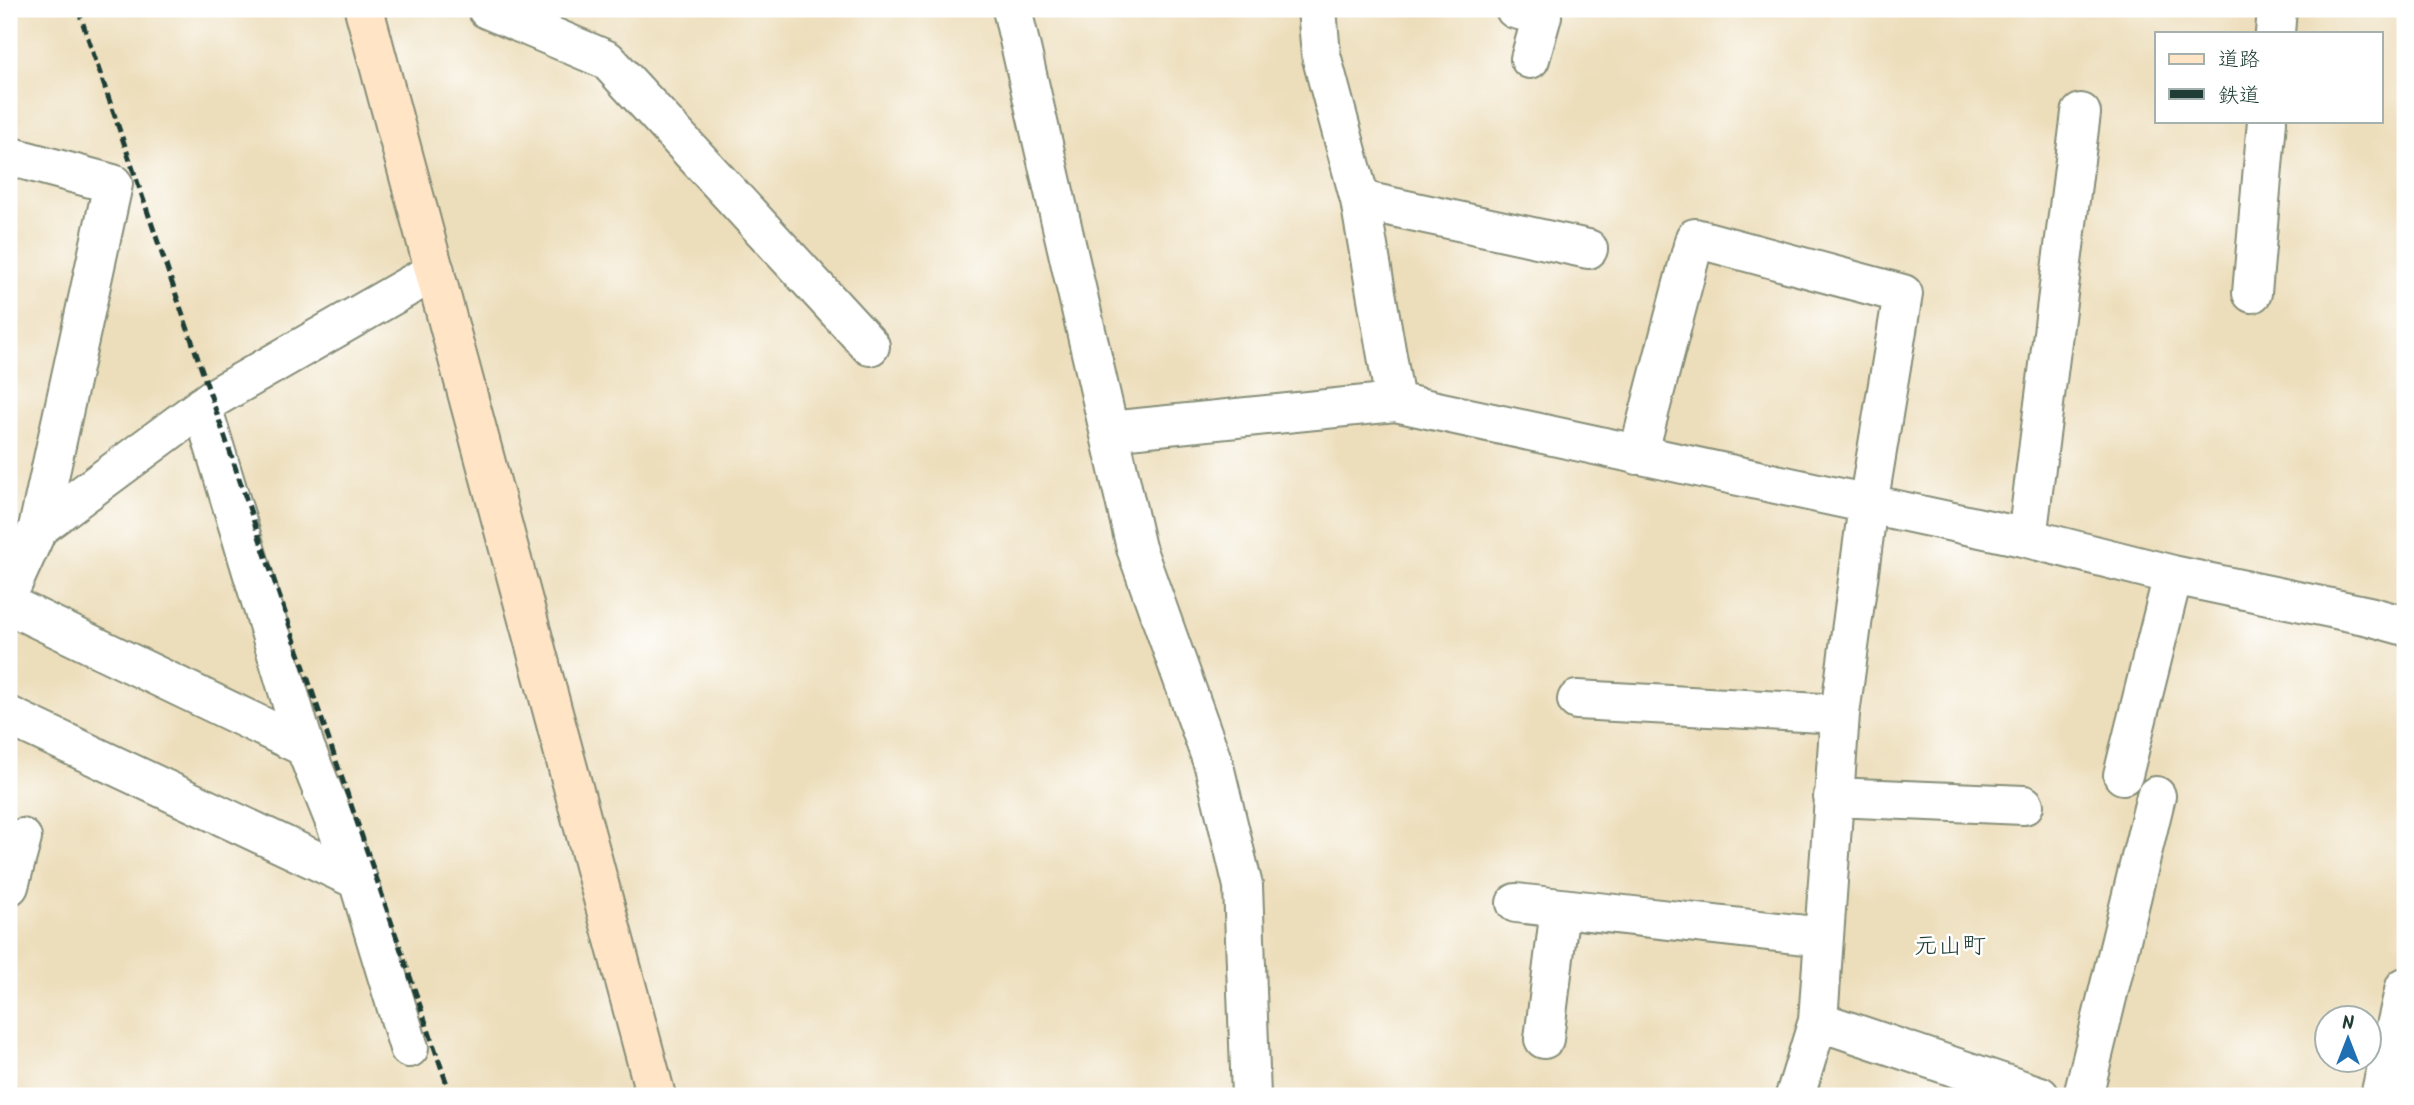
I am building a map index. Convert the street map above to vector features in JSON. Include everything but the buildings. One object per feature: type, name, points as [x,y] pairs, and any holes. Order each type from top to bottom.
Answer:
[{"type":"street","points":[[364,9],[656,1096]]},
{"type":"street","points":[[487,9],[607,60],[870,346]]},
{"type":"street","points":[[1012,9],[1136,548],[1214,766],[1243,886],[1251,1096]]},
{"type":"street","points":[[1317,9],[1321,55],[1360,200],[1395,401]]},
{"type":"street","points":[[1515,9],[1542,16],[1530,59]]},
{"type":"street","points":[[2275,32],[2277,9]]},
{"type":"street","points":[[2027,538],[2081,113]]},
{"type":"street","points":[[2252,293],[2267,122]]},
{"type":"street","points":[[9,156],[113,184],[38,528],[9,592]]},
{"type":"street","points":[[1360,200],[1588,249]]},
{"type":"street","points":[[1639,455],[1695,238],[1903,294],[1868,505],[1840,714],[1818,1021],[1795,1096]]},
{"type":"street","points":[[38,528],[202,407],[435,271]]},
{"type":"street","points":[[1109,431],[1395,401],[2027,538],[2173,575],[2405,626]]},
{"type":"street","points":[[202,407],[305,747],[358,880],[409,1048]]},
{"type":"street","points":[[2123,775],[2173,575]]},
{"type":"street","points":[[9,605],[305,747]]},
{"type":"street","points":[[1577,700],[1840,714]]},
{"type":"street","points":[[9,716],[358,880]]},
{"type":"street","points":[[2084,1096],[2156,796]]},
{"type":"street","points":[[1833,797],[2024,805]]},
{"type":"street","points":[[9,886],[22,838]]},
{"type":"street","points":[[1516,903],[1824,937]]},
{"type":"street","points":[[1544,1039],[1560,908]]},
{"type":"street","points":[[2380,1096],[2405,987]]},
{"type":"street","points":[[1818,1021],[2040,1096]]},
{"type":"railway","points":[[78,9],[451,1096]]},
{"type":"district","name":"元山町","points":[[1950,946]]}]
